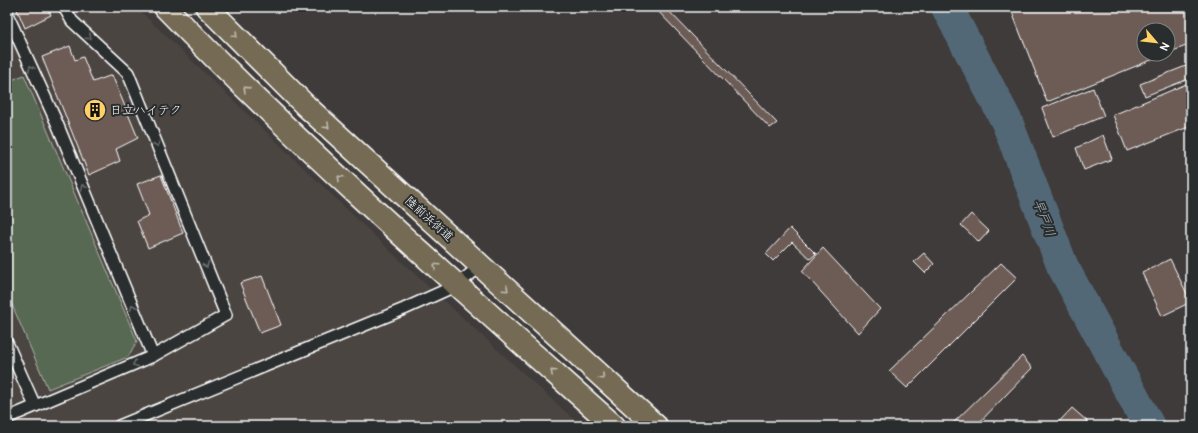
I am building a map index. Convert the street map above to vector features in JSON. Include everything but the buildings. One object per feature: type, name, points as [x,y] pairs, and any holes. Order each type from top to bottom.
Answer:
[{"type":"highway","points":[[165,7],[284,127],[614,426]]},
{"type":"highway","name":"陸前浜街道","points":[[207,7],[306,106],[656,426]]},
{"type":"lane","points":[[7,418],[154,356],[226,315],[128,73],[72,21],[64,7]]},
{"type":"lane","points":[[7,14],[56,121],[154,356]]},
{"type":"lane","points":[[119,426],[404,309],[457,285],[480,266]]},
{"type":"lane","points":[[7,343],[34,406]]},
{"type":"shaded area","points":[[7,7],[136,7],[406,266],[581,426],[7,426]]},
{"type":"green space","points":[[24,75],[137,341],[128,357],[48,389],[7,293],[7,82]]},
{"type":"waterway","name":"早戸川","points":[[947,7],[1007,122],[1062,265],[1149,426]]},
{"type":"place","name":"日立ハイテク","points":[[95,110]]}]
